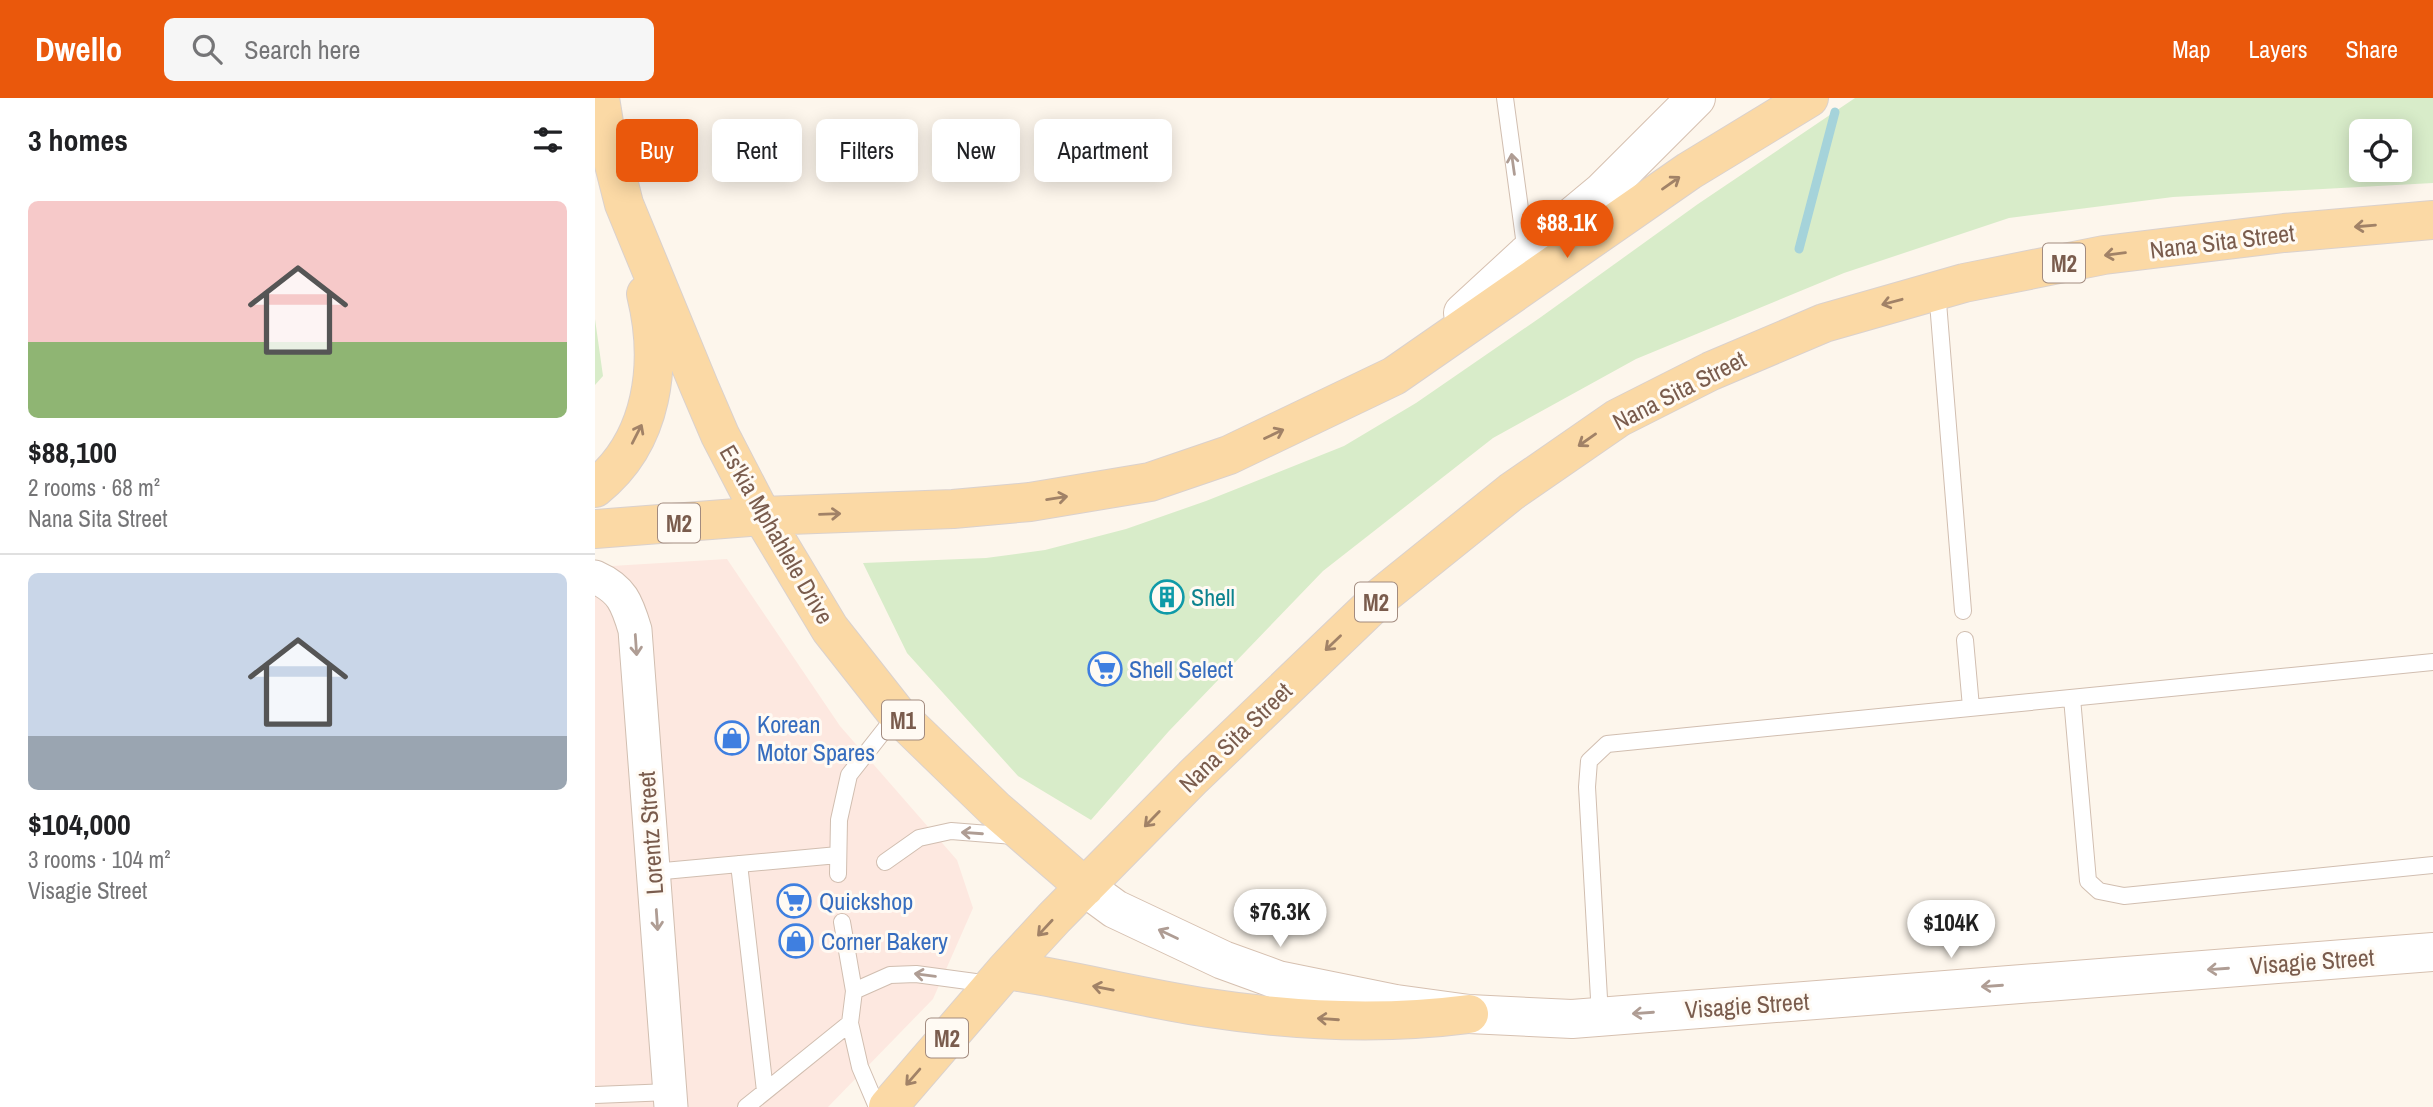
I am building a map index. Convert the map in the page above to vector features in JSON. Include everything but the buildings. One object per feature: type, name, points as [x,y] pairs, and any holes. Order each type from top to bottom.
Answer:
[{"type":"main road","name":"Es'kia Mphahlele Drive","points":[[600,98],[624,204],[715,423],[762,516],[830,629],[897,714],[1027,837],[1085,887]]},
{"type":"main road","name":"M2","points":[[595,529],[762,516],[953,509],[1030,502],[1150,482],[1229,455],[1394,376],[1689,171],[1809,98]]},
{"type":"main road","points":[[595,488],[626,454],[636,437],[645,418],[653,376],[654,350],[650,311],[624,204]]},
{"type":"main road","name":"Nana Sita Street","points":[[1085,887],[1193,777],[1383,595],[1511,492],[1618,418],[1711,371],[1824,323],[1937,290],[2104,255],[2284,233],[2433,220]]},
{"type":"main road","name":"M2","points":[[888,1107],[999,977],[1085,887]]},
{"type":"main road","points":[[999,977],[1210,1009],[1275,1015],[1392,1021],[1469,1014]]},
{"type":"street","points":[[1394,376],[1526,255],[1602,192],[1696,98]]},
{"type":"street","name":"Lorentz Street","points":[[595,577],[610,583],[623,598],[635,630],[670,1099]]},
{"type":"street","name":"Visagie Street","points":[[1085,887],[1115,909],[1223,960],[1278,980],[1396,1004],[1469,1014],[1572,1019],[2433,952]]},
{"type":"lane","points":[[1504,98],[1526,255]]},
{"type":"lane","points":[[1937,290],[1963,611]]},
{"type":"lane","points":[[1965,640],[1971,707]]},
{"type":"lane","points":[[1600,1016],[1587,787],[1589,761],[1607,744],[2433,663]]},
{"type":"lane","points":[[2072,698],[2088,881],[2099,891],[2124,896],[2433,864]]},
{"type":"lane","points":[[838,874],[839,820],[849,775],[897,714]]},
{"type":"lane","points":[[885,862],[919,838],[951,831],[1027,837]]},
{"type":"lane","points":[[653,872],[838,855]]},
{"type":"lane","points":[[740,864],[765,1091]]},
{"type":"lane","points":[[842,922],[854,991],[850,1023],[860,1067],[877,1107]]},
{"type":"lane","points":[[854,991],[890,975],[999,977]]},
{"type":"lane","points":[[746,1107],[850,1023]]},
{"type":"lane","points":[[595,1095],[670,1099]]},
{"type":"shaded area","points":[[727,559],[840,726],[957,860],[973,908],[933,999],[828,1107],[595,1107],[595,567]]},
{"type":"green space","points":[[1855,98],[2433,98],[2433,183],[2173,197],[2009,218],[1844,273],[1636,359],[1493,438],[1323,571],[1169,731],[1091,820],[1018,776],[907,653],[863,563],[986,558],[1045,550],[1126,529],[1206,501],[1344,446],[1416,403],[1698,204]]},
{"type":"green space","points":[[595,319],[603,376],[595,385]]},
{"type":"waterway","points":[[1799,249],[1835,112]]},
{"type":"place","name":"Shell","points":[[1167,597]]},
{"type":"place","name":"Shell Select","points":[[1105,669]]},
{"type":"place","name":"Korean Motor Spares","points":[[732,738]]},
{"type":"place","name":"Quickshop","points":[[794,901]]},
{"type":"place","name":"Corner Bakery","points":[[796,941]]}]
